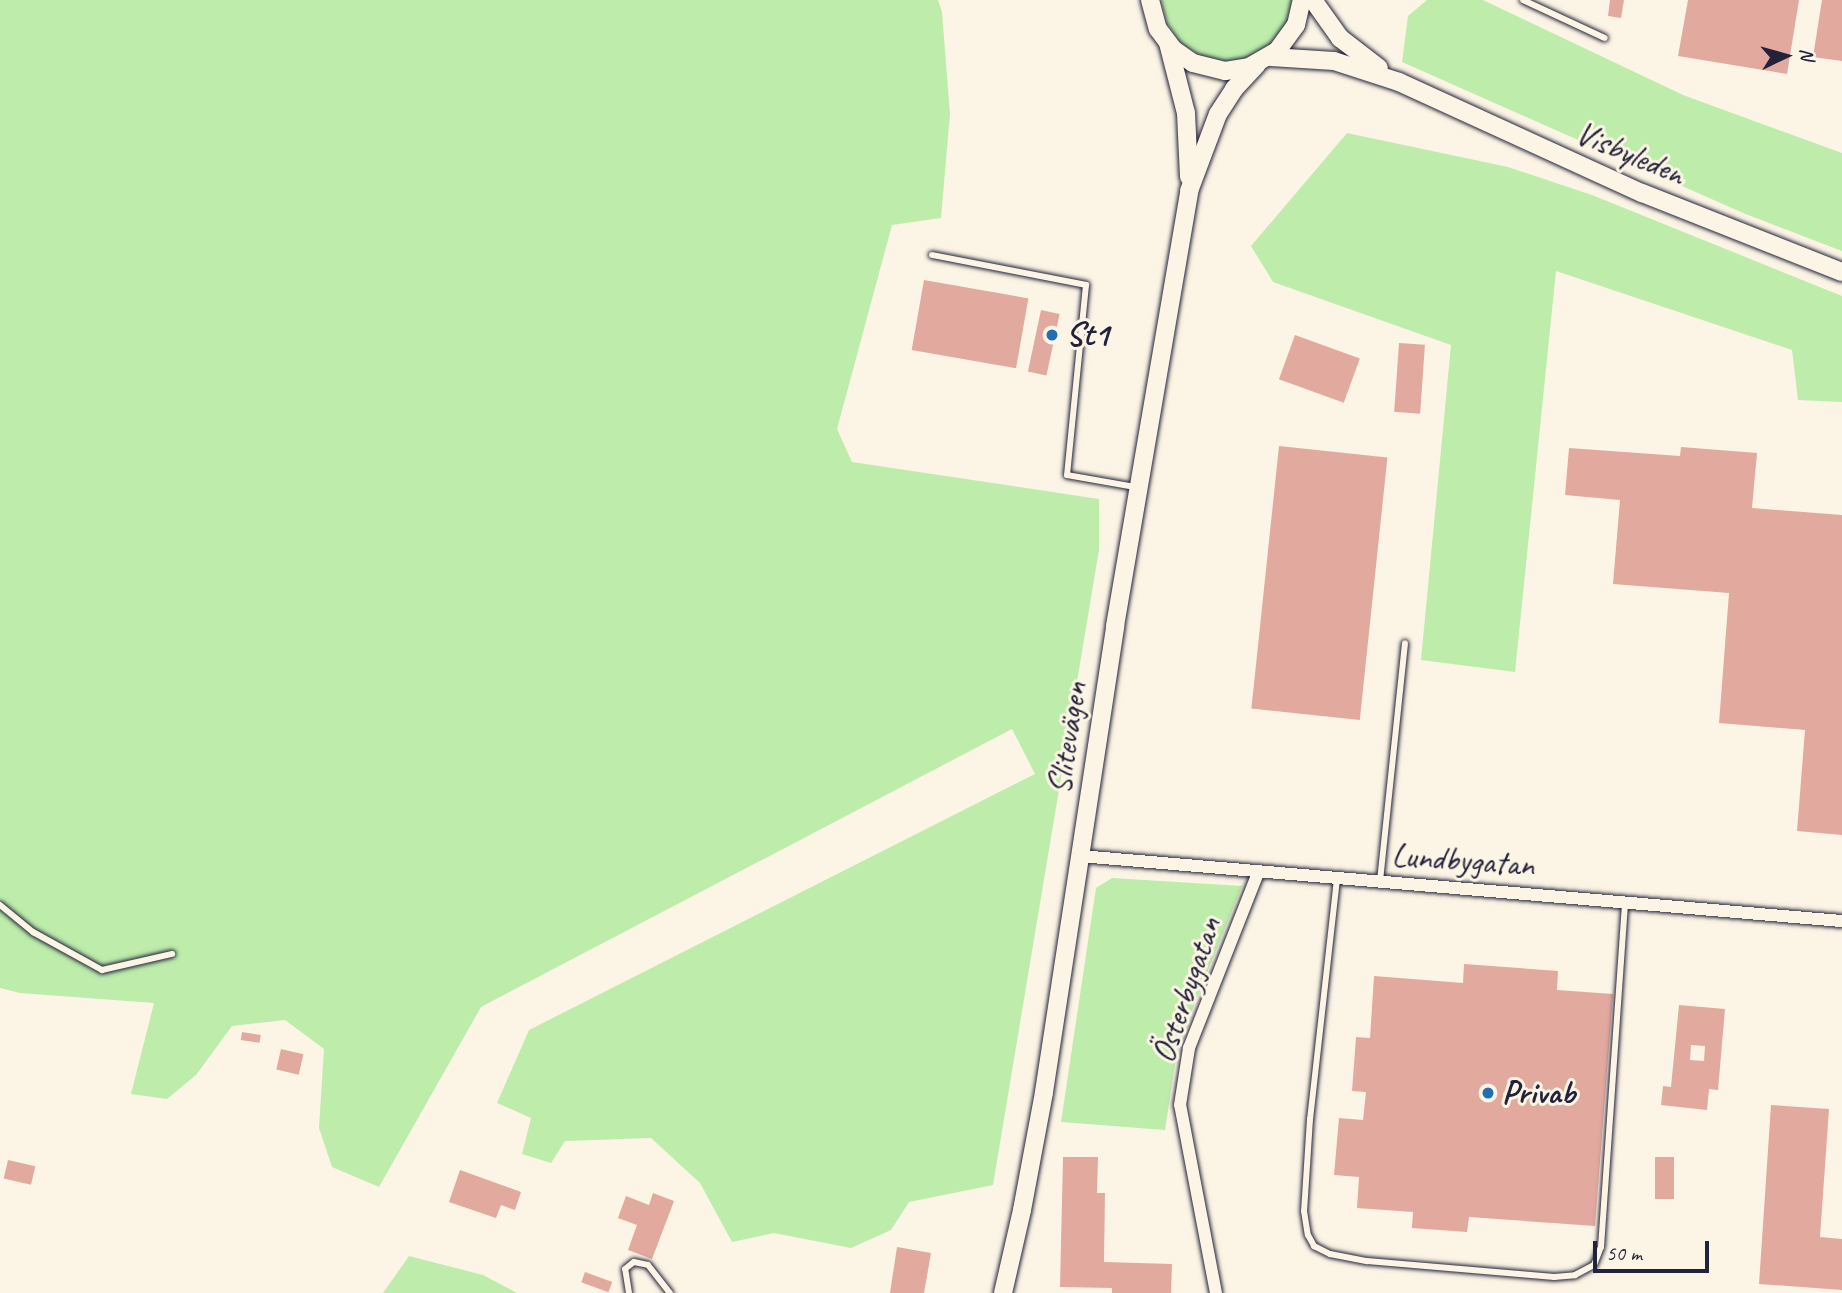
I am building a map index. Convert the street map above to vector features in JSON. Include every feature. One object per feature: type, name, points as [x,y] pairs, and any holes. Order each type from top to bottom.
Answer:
[{"type":"main road","name":"Slitevägen","points":[[1003,1293],[1042,1105],[1137,487],[1189,191],[1218,114],[1264,60],[1292,33],[1302,0]]},
{"type":"main road","name":"Visbyleden","points":[[1313,0],[1340,38],[1399,82]]},
{"type":"main road","name":"Slitevägen","points":[[1149,4],[1168,43],[1186,113],[1189,191]]},
{"type":"main road","name":"Visbyleden","points":[[1168,43],[1186,59],[1209,69],[1233,71],[1264,60],[1334,61],[1399,82],[1642,193],[1842,272]]},
{"type":"street","name":"Lundbygatan","points":[[1080,856],[1842,921]]},
{"type":"street","name":"Österbygatan","points":[[1216,1293],[1180,1105],[1189,1048],[1258,873]]},
{"type":"lane","points":[[1523,0],[1605,38]]},
{"type":"lane","points":[[932,256],[1086,285],[1067,475],[1137,487]]},
{"type":"lane","points":[[1380,883],[1405,643]]},
{"type":"lane","points":[[1337,879],[1310,1119],[1304,1210],[1308,1235],[1314,1246],[1342,1256],[1527,1275],[1575,1275],[1594,1265],[1601,1247],[1625,902]]},
{"type":"lane","points":[[0,905],[33,932],[102,970],[172,954]]},
{"type":"lane","points":[[629,1293],[625,1286],[625,1269],[635,1262],[648,1265],[670,1293]]},
{"type":"green space","points":[[0,0],[938,0],[942,12],[950,114],[941,218],[892,225],[837,429],[852,462],[1099,499],[1099,550],[993,1185],[909,1202],[891,1230],[851,1248],[774,1233],[732,1242],[700,1183],[651,1138],[565,1141],[551,1163],[522,1154],[531,1118],[497,1103],[529,1030],[1035,774],[1012,729],[481,1007],[379,1187],[332,1167],[319,1128],[324,1049],[285,1020],[232,1026],[196,1075],[167,1099],[131,1094],[154,1003],[20,993],[0,988]]},
{"type":"green space","points":[[1161,0],[1295,0],[1290,21],[1270,46],[1249,58],[1225,62],[1201,56],[1181,43],[1167,23]]},
{"type":"green space","points":[[1427,0],[1483,0],[1683,95],[1842,153],[1842,251],[1743,213],[1402,62],[1408,16]]},
{"type":"green space","points":[[1347,133],[1508,167],[1592,195],[1842,296],[1842,402],[1798,400],[1792,350],[1556,271],[1515,672],[1421,660],[1451,345],[1273,282],[1251,246]]},
{"type":"green space","points":[[1112,878],[1242,886],[1178,1045],[1165,1130],[1061,1122],[1096,888]]},
{"type":"green space","points":[[409,1256],[483,1275],[517,1293],[383,1293]]},
{"type":"building","points":[[1610,0],[1624,0],[1621,18],[1608,16]]},
{"type":"building","points":[[1688,0],[1799,0],[1787,74],[1678,56]]},
{"type":"building","points":[[1822,0],[1842,0],[1842,61],[1813,57]]},
{"type":"building","points":[[924,280],[1028,298],[1016,368],[912,350]]},
{"type":"building","points":[[1041,310],[1060,314],[1046,376],[1028,372]]},
{"type":"building","points":[[1295,335],[1360,359],[1344,403],[1279,379]]},
{"type":"building","points":[[1399,343],[1425,345],[1420,414],[1394,412]]},
{"type":"building","points":[[1279,446],[1387,457],[1360,720],[1251,709]]},
{"type":"building","points":[[1681,447],[1757,453],[1752,508],[1842,515],[1842,835],[1797,831],[1805,730],[1719,723],[1729,593],[1613,584],[1620,500],[1565,495],[1569,448],[1680,456]]},
{"type":"building","points":[[1464,964],[1558,971],[1557,990],[1613,994],[1595,1226],[1469,1217],[1467,1232],[1412,1228],[1413,1212],[1357,1208],[1359,1177],[1334,1175],[1339,1118],[1363,1120],[1366,1092],[1352,1091],[1356,1037],[1370,1038],[1374,976],[1463,983]]},
{"type":"building","points":[[1679,1005],[1725,1009],[1718,1090],[1709,1089],[1707,1110],[1661,1105],[1663,1086],[1671,1087]],"holes":[[[1691,1045],[1705,1046],[1704,1061],[1690,1060]]]},
{"type":"building","points":[[242,1032],[261,1035],[260,1043],[241,1040]]},
{"type":"building","points":[[281,1049],[303,1054],[299,1075],[276,1069]]},
{"type":"building","points":[[1771,1105],[1829,1109],[1820,1237],[1842,1239],[1842,1290],[1759,1284]]},
{"type":"building","points":[[1063,1157],[1098,1157],[1097,1193],[1105,1193],[1104,1262],[1172,1264],[1171,1293],[1112,1293],[1112,1288],[1060,1287]]},
{"type":"building","points":[[1655,1157],[1674,1157],[1674,1199],[1655,1199]]},
{"type":"building","points":[[8,1160],[35,1166],[31,1185],[4,1179]]},
{"type":"building","points":[[460,1170],[521,1192],[515,1210],[501,1205],[496,1218],[449,1202]]},
{"type":"building","points":[[653,1193],[674,1201],[652,1259],[628,1250],[637,1225],[618,1218],[626,1196],[649,1205]]},
{"type":"building","points":[[897,1247],[931,1253],[924,1293],[890,1293]]},
{"type":"building","points":[[585,1272],[612,1282],[608,1292],[581,1282]]},
{"type":"place","name":"St1","points":[[1052,335]]},
{"type":"place","name":"Privab","points":[[1488,1093]]}]
